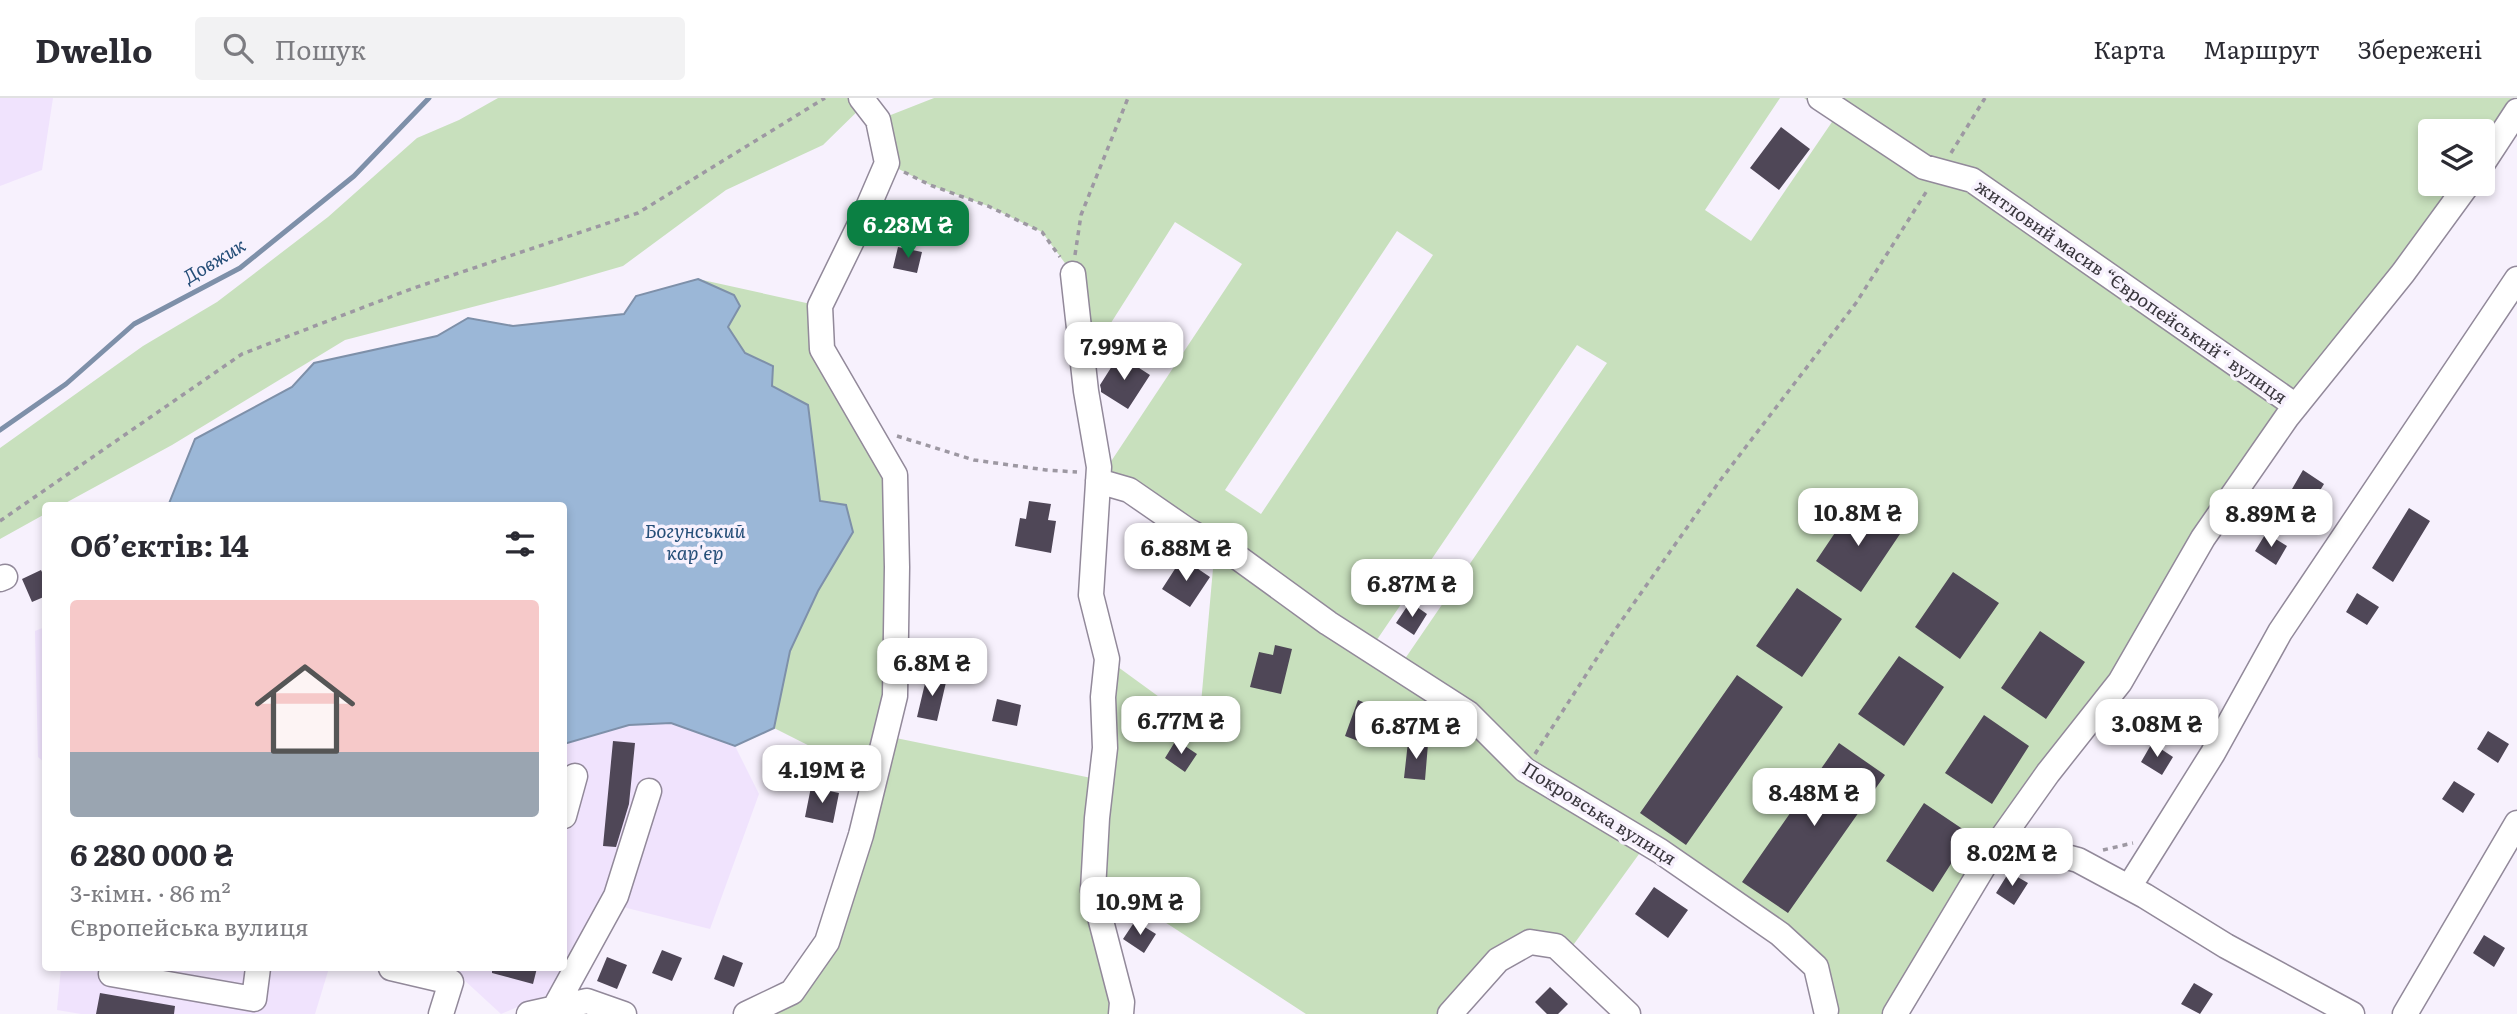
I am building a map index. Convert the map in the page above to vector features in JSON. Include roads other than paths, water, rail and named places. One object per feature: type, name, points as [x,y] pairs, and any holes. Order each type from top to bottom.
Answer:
[{"type":"street","points":[[746,1014],[792,992],[827,942],[861,835],[895,696],[895,475],[822,349],[820,306],[887,163],[878,120],[860,98]]},
{"type":"street","name":"житловий масив “Європейський“ вулиця","points":[[1820,98],[1924,167],[1972,180],[2296,406]]},
{"type":"street","points":[[2495,145],[2517,111]]},
{"type":"street","points":[[1895,1014],[1994,849],[2048,773],[2120,682],[2203,538],[2296,406],[2375,309],[2459,196]]},
{"type":"street","points":[[1073,274],[1086,391],[1100,467],[1091,595],[1107,659],[1103,697],[1105,748],[1093,890],[1122,1002],[1121,1014]]},
{"type":"street","points":[[2129,887],[2213,753],[2280,632],[2517,279]]},
{"type":"street","name":"Покровська вулиця","points":[[1098,481],[1129,490],[1187,530],[1240,559],[1338,630],[1468,713],[1525,770],[1660,851],[1780,934],[1816,967],[1824,1013]]},
{"type":"street","points":[[567,806],[575,776]]},
{"type":"street","points":[[555,1007],[616,896],[649,791]]},
{"type":"street","points":[[2405,1014],[2517,823]]},
{"type":"street","points":[[1994,849],[2033,848],[2078,860],[2129,887],[2226,946],[2352,1014]]},
{"type":"street","points":[[1450,1014],[1498,960],[1530,942],[1556,946],[1629,1014]]},
{"type":"street","points":[[112,971],[111,974],[254,999],[258,971]]},
{"type":"street","points":[[419,971],[457,975],[442,1014]]},
{"type":"street","points":[[529,1014],[587,1001],[624,1014]]},
{"type":"water","name":"Богунський кар'єр","points":[[698,279],[734,295],[740,306],[728,327],[745,353],[773,366],[772,386],[808,405],[820,501],[846,505],[853,532],[818,591],[790,651],[774,728],[735,746],[671,723],[629,725],[567,743],[567,502],[170,502],[195,439],[292,387],[314,363],[437,336],[468,318],[513,326],[624,314],[636,296]]},
{"type":"waterway","name":"Довжик","points":[[0,430],[66,384],[134,324],[240,268],[354,176],[429,98]]}]
